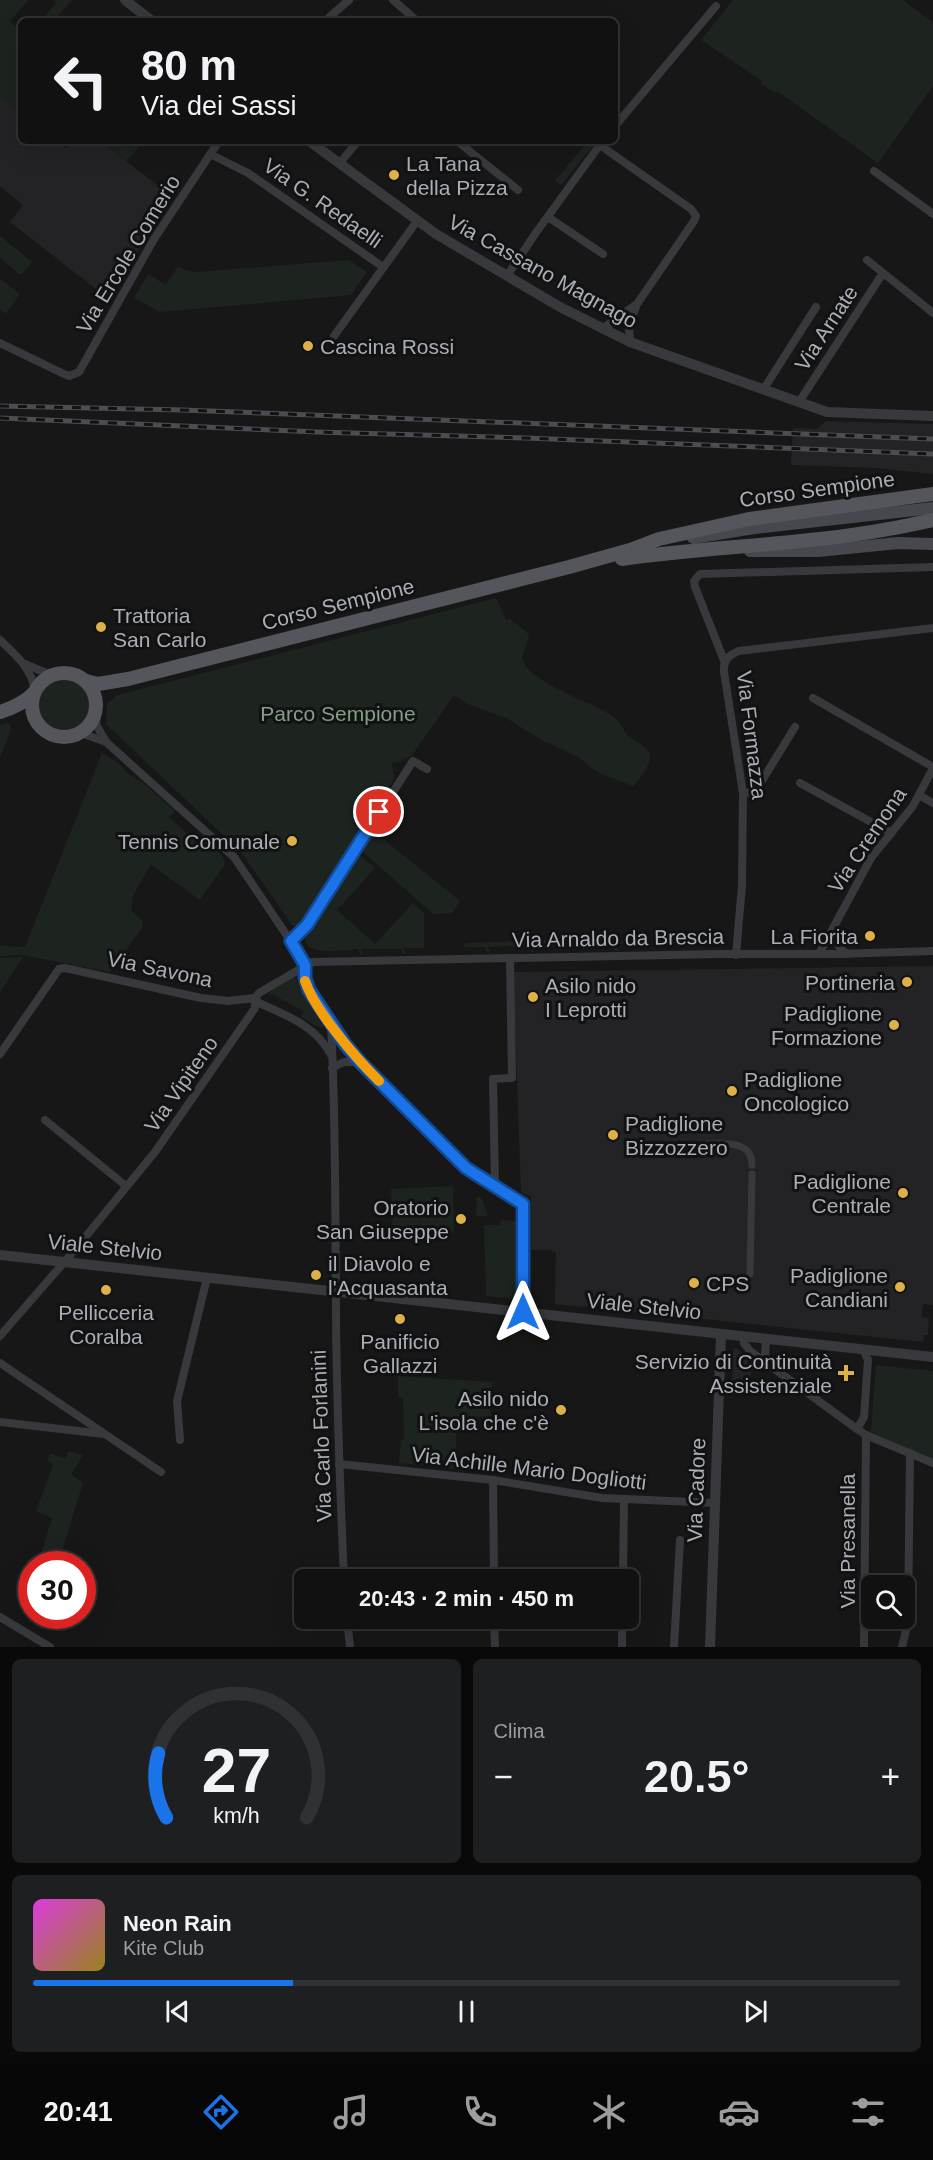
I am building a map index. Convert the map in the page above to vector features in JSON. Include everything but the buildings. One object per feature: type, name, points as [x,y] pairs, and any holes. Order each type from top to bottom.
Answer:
[{"type":"main road","name":"Corso Sempione","points":[[86,681],[98,684],[117,681],[569,567],[630,550],[659,539],[750,519],[933,494]]},
{"type":"main road","points":[[630,550],[754,528],[933,508]]},
{"type":"main road","name":"Corso Sempione","points":[[569,567],[686,551],[812,540],[933,520]]},
{"type":"main road","points":[[895,528],[933,528]]},
{"type":"main road","points":[[686,551],[818,551],[898,543],[933,544]]},
{"type":"main road","points":[[1,712],[27,700],[42,681],[51,675],[63,673],[76,675],[86,681],[93,691],[96,709]]},
{"type":"main road","points":[[34,692],[31,706],[34,719],[42,730],[54,737],[68,738],[81,733],[89,726],[96,709],[117,681]]},
{"type":"main road","points":[[1,712],[23,714],[34,719]]},
{"type":"street","points":[[126,0],[148,18]]},
{"type":"street","points":[[328,18],[349,0]]},
{"type":"street","points":[[393,0],[414,18]]},
{"type":"street","points":[[618,122],[716,6]]},
{"type":"street","name":"Via Ercole Comerio","points":[[0,343],[69,376],[79,372],[154,239],[217,144]]},
{"type":"street","name":"Via Cassano Magnago","points":[[313,144],[417,221],[507,276],[630,342],[827,412],[930,415]]},
{"type":"street","points":[[339,164],[356,144]]},
{"type":"street","points":[[461,144],[518,190]]},
{"type":"street","points":[[507,276],[601,144]]},
{"type":"street","points":[[603,144],[691,208],[696,216],[637,304],[629,326],[630,342]]},
{"type":"street","name":"Via G. Redaelli","points":[[210,154],[248,172],[383,267]]},
{"type":"street","points":[[874,171],[933,214]]},
{"type":"street","points":[[548,217],[603,254]]},
{"type":"street","points":[[334,336],[417,221]]},
{"type":"street","points":[[867,260],[933,313]]},
{"type":"street","name":"Via Arnate","points":[[799,402],[883,273]]},
{"type":"street","points":[[602,329],[637,304]]},
{"type":"street","points":[[763,390],[816,307]]},
{"type":"street","points":[[725,663],[695,587],[694,581],[700,574],[933,567]]},
{"type":"street","name":"Via Formazza","points":[[736,955],[742,875],[743,793],[724,672],[725,663],[732,654],[740,651],[933,628]]},
{"type":"street","points":[[0,640],[25,664],[34,681],[34,692]]},
{"type":"street","points":[[25,664],[51,675]]},
{"type":"street","points":[[813,698],[933,767]]},
{"type":"street","points":[[96,709],[97,726],[106,742],[234,857],[305,965],[306,984],[360,1062],[466,1168],[521,1202],[524,1207],[523,1312]]},
{"type":"street","points":[[743,793],[757,789],[795,728]]},
{"type":"street","points":[[81,733],[106,742]]},
{"type":"street","points":[[291,941],[307,925],[413,761],[427,769]]},
{"type":"street","name":"Via Cremona","points":[[819,954],[871,858],[908,814],[933,767]]},
{"type":"street","points":[[800,783],[891,833]]},
{"type":"street","points":[[919,795],[933,803]]},
{"type":"street","points":[[830,933],[841,950],[847,954]]},
{"type":"street","name":"Via Arnaldo da Brescia","points":[[305,965],[314,962],[933,951]]},
{"type":"street","points":[[495,1187],[493,1079],[512,1078],[510,958]]},
{"type":"street","points":[[305,965],[259,993],[255,998],[259,1003],[308,1027],[323,1031],[331,1023]]},
{"type":"street","name":"Via Savona","points":[[0,1054],[59,969],[65,968],[201,998],[228,1001],[255,998]]},
{"type":"street","name":"Via Vipiteno","points":[[0,1336],[155,1152],[255,1008],[255,998]]},
{"type":"street","name":"Via Carlo Forlanini","points":[[331,1023],[336,1120],[336,1292],[344,1569]]},
{"type":"street","points":[[308,1027],[320,1037],[332,1055]]},
{"type":"street","points":[[332,1068],[344,1062],[360,1062]]},
{"type":"street","points":[[45,1120],[126,1186]]},
{"type":"street","points":[[707,1144],[742,1146],[750,1154],[752,1165]]},
{"type":"street","points":[[750,1274],[752,1174]]},
{"type":"street","name":"Viale Stelvio","points":[[0,1256],[933,1357]]},
{"type":"street","points":[[180,1440],[177,1401],[207,1278]]},
{"type":"street","name":"Via Cadore","points":[[710,1647],[721,1334]]},
{"type":"street","points":[[744,1336],[744,1343],[750,1351],[857,1429],[866,1435],[933,1463]]},
{"type":"street","points":[[766,1339],[765,1354],[771,1365]]},
{"type":"street","points":[[857,1429],[864,1417],[868,1360],[863,1349]]},
{"type":"street","points":[[0,1363],[161,1472]]},
{"type":"street","points":[[0,1422],[105,1434]]},
{"type":"street","name":"Via Presanella","points":[[864,1647],[866,1435]]},
{"type":"street","points":[[902,1647],[908,1622],[910,1453]]},
{"type":"street","name":"Via Achille Mario Dogliotti","points":[[339,1464],[493,1480],[601,1497],[715,1503]]},
{"type":"street","points":[[493,1480],[494,1569]]},
{"type":"street","points":[[623,1569],[624,1499]]},
{"type":"street","points":[[674,1647],[680,1540]]},
{"type":"street","points":[[0,1617],[50,1647]]},
{"type":"street","points":[[348,1629],[350,1647]]},
{"type":"street","points":[[494,1629],[495,1647]]},
{"type":"street","points":[[622,1629],[622,1647]]},
{"type":"shaded area","points":[[0,97],[18,111],[18,144],[61,144],[66,148],[69,144],[105,144],[172,197],[147,235],[110,300],[10,222],[23,205],[0,186]]},
{"type":"shaded area","points":[[826,421],[933,424],[933,474],[875,468],[791,465],[793,428],[817,429]]},
{"type":"shaded area","points":[[933,966],[933,1305],[924,1304],[922,1308],[922,1317],[929,1318],[928,1335],[924,1335],[923,1342],[608,1309],[603,1302],[594,1302],[585,1307],[555,1304],[556,1253],[550,1250],[531,1250],[531,1197],[521,1192],[513,972]]},
{"type":"shaded area","points":[[736,1348],[751,1360],[751,1394],[732,1394],[733,1350]]},
{"type":"green space","points":[[0,0],[28,0],[10,22],[18,29],[18,111],[0,97]]},
{"type":"green space","points":[[54,0],[72,0],[57,18],[44,18],[56,3]]},
{"type":"green space","points":[[733,0],[903,0],[933,23],[933,86],[878,163],[777,91],[775,93],[761,84],[762,81],[701,40]]},
{"type":"green space","points":[[105,144],[141,144],[127,161]]},
{"type":"green space","points":[[586,144],[594,145],[561,185],[555,181]]},
{"type":"green space","points":[[0,236],[32,262],[21,275],[0,258]]},
{"type":"green space","points":[[349,260],[367,272],[351,295],[160,312],[134,298],[148,274],[166,285],[178,266],[197,272]]},
{"type":"green space","points":[[0,279],[20,294],[6,314],[0,309]]},
{"type":"green space","name":"Parco Sempione","points":[[496,598],[506,620],[510,619],[528,633],[522,659],[527,668],[537,677],[615,718],[629,737],[648,750],[650,759],[646,769],[633,786],[597,772],[578,757],[542,740],[506,718],[468,704],[454,695],[413,754],[400,762],[392,763],[394,779],[298,926],[292,925],[241,852],[106,724],[107,704],[117,695]]},
{"type":"green space","points":[[59,678],[69,678],[79,682],[87,690],[91,705],[87,720],[79,728],[69,732],[59,732],[49,728],[41,720],[37,710],[37,700],[41,690],[49,682]]},
{"type":"green space","points":[[10,723],[11,729],[0,758],[0,725]]},
{"type":"green space","points":[[102,753],[119,763],[127,773],[142,782],[175,811],[169,817],[194,840],[200,834],[223,857],[225,864],[200,900],[151,865],[133,895],[131,910],[142,921],[143,927],[110,972],[22,955],[0,956],[0,946],[25,947]]},
{"type":"green space","points":[[372,830],[460,901],[452,913],[433,914],[360,849]]},
{"type":"green space","points":[[358,854],[375,868],[337,910],[375,944],[413,903],[424,913],[424,948],[403,948],[405,954],[401,949],[361,949],[363,955],[361,955],[358,949],[316,950],[306,942],[305,935]]},
{"type":"green space","points":[[634,939],[645,944],[616,944],[618,951],[615,951],[613,945],[605,945],[604,942]]},
{"type":"green space","points":[[521,941],[521,946],[488,947],[490,953],[485,947],[465,947],[464,945],[466,943]]},
{"type":"green space","points":[[528,941],[594,941],[594,945],[573,945],[575,951],[571,945],[532,946],[534,952],[532,952]]},
{"type":"green space","points":[[23,957],[0,992],[0,958]]},
{"type":"green space","points":[[294,977],[325,1022],[324,1027],[320,1028],[301,1017],[304,1011],[271,994],[266,999],[271,991]]},
{"type":"green space","points":[[453,1186],[454,1233],[393,1230],[391,1189]]},
{"type":"green space","points":[[477,1196],[482,1199],[488,1216],[476,1216]]},
{"type":"green space","points":[[501,1220],[516,1221],[517,1299],[486,1296],[484,1225],[500,1225]]},
{"type":"green space","points":[[876,1365],[933,1371],[933,1461],[871,1432]]},
{"type":"green space","points":[[398,1376],[492,1382],[491,1417],[456,1416],[456,1469],[399,1463],[401,1440],[404,1440],[403,1398],[398,1397]]},
{"type":"green space","points":[[68,1451],[83,1455],[71,1474],[83,1483],[62,1551],[42,1551],[52,1518],[36,1511],[53,1465],[47,1460],[51,1454],[66,1458]]},
{"type":"railway","points":[[0,406],[182,410],[933,439]]},
{"type":"railway","points":[[0,418],[933,454]]},
{"type":"slow traffic","points":[[305,981],[314,999],[345,1044],[379,1081]]},
{"type":"place","name":"La Tana della Pizza","points":[[394,175]]},
{"type":"place","name":"Cascina Rossi","points":[[308,346]]},
{"type":"place","name":"Trattoria San Carlo","points":[[101,627]]},
{"type":"place","name":"Tennis Comunale","points":[[292,841]]},
{"type":"place","name":"La Fiorita","points":[[870,936]]},
{"type":"place","name":"Portineria","points":[[907,982]]},
{"type":"place","name":"Asilo nido I Leprotti","points":[[533,997]]},
{"type":"place","name":"Padiglione Formazione","points":[[894,1025]]},
{"type":"place","name":"Padiglione Oncologico","points":[[732,1091]]},
{"type":"place","name":"Padiglione Bizzozzero","points":[[613,1135]]},
{"type":"place","name":"Padiglione Centrale","points":[[903,1193]]},
{"type":"place","name":"Oratorio San Giuseppe","points":[[461,1219]]},
{"type":"place","name":"il Diavolo e l'Acquasanta","points":[[316,1275]]},
{"type":"place","name":"CPS","points":[[694,1283]]},
{"type":"place","name":"Padiglione Candiani","points":[[900,1287]]},
{"type":"place","name":"Pellicceria Coralba","points":[[106,1290]]},
{"type":"place","name":"Panificio Gallazzi","points":[[400,1319]]},
{"type":"place","name":"Servizio di Continuità Assistenziale","points":[[846,1373]]},
{"type":"place","name":"Asilo nido L'isola che c'è","points":[[561,1410]]},
{"type":"route","points":[[379,812],[307,925],[291,941],[305,965],[306,984],[314,999],[360,1062],[466,1168],[523,1204],[523,1312]]}]
